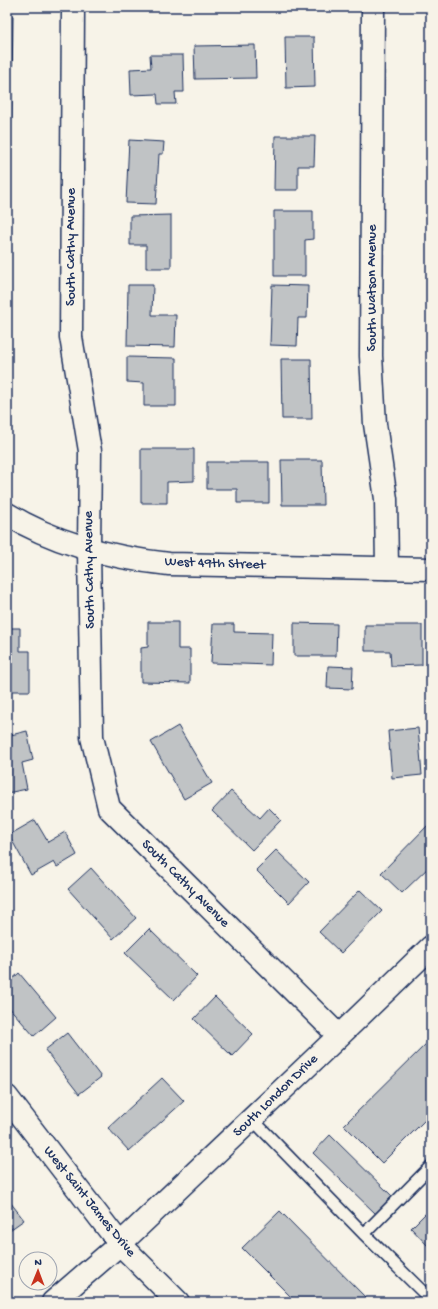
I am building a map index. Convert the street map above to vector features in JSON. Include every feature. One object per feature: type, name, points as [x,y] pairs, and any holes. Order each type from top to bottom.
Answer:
[{"type":"street","name":"South Cathy Avenue","points":[[73,7],[71,337],[90,451],[89,550],[92,737],[109,808],[339,1036]]},
{"type":"street","name":"South Watson Avenue","points":[[374,7],[371,356],[375,424],[386,499],[387,568]]},
{"type":"street","name":"West 49th Street","points":[[7,514],[58,539],[89,550],[134,560],[169,564],[431,569]]},
{"type":"street","name":"South London Drive","points":[[53,1302],[120,1244],[339,1036],[429,954]]},
{"type":"street","name":"West Saint James Drive","points":[[7,1097],[120,1244],[178,1302]]},
{"type":"lane","points":[[252,1119],[364,1234],[431,1300]]},
{"type":"lane","points":[[364,1234],[431,1166]]},
{"type":"building","points":[[7,16],[13,16],[12,84],[7,84]]},
{"type":"building","points":[[285,37],[314,37],[315,87],[286,88]]},
{"type":"building","points":[[255,45],[256,78],[195,79],[194,46]]},
{"type":"building","points":[[150,55],[183,55],[184,92],[175,92],[176,104],[158,104],[157,94],[131,95],[130,69],[151,68]]},
{"type":"building","points":[[7,93],[12,93],[11,160],[7,160]]},
{"type":"building","points":[[275,136],[315,136],[314,166],[298,166],[298,190],[274,190]]},
{"type":"building","points":[[129,140],[164,142],[163,154],[159,154],[156,204],[126,203]]},
{"type":"building","points":[[7,188],[11,188],[10,215],[7,215]]},
{"type":"building","points":[[274,211],[313,211],[313,239],[305,240],[305,276],[274,276]]},
{"type":"building","points":[[171,215],[171,268],[146,268],[146,245],[130,245],[130,216]]},
{"type":"building","points":[[7,245],[9,245],[8,315],[7,315]]},
{"type":"building","points":[[128,285],[153,285],[152,315],[176,315],[175,347],[127,346]]},
{"type":"building","points":[[272,285],[308,286],[307,318],[298,318],[297,346],[270,345]]},
{"type":"building","points":[[127,357],[176,358],[176,406],[144,406],[144,383],[127,382]]},
{"type":"building","points":[[281,359],[311,359],[312,419],[282,419]]},
{"type":"building","points":[[141,449],[194,449],[194,481],[167,482],[167,503],[141,503]]},
{"type":"building","points":[[281,460],[322,460],[323,505],[282,505]]},
{"type":"building","points":[[207,462],[269,462],[269,503],[237,503],[237,489],[207,489]]},
{"type":"building","points":[[148,622],[178,622],[178,649],[190,649],[190,683],[141,682],[141,648],[148,647]]},
{"type":"building","points":[[294,623],[337,624],[336,656],[294,656]]},
{"type":"building","points":[[213,624],[234,624],[234,632],[272,633],[271,665],[211,663]]},
{"type":"building","points":[[365,625],[422,625],[422,665],[391,666],[390,651],[365,651]]},
{"type":"building","points":[[7,628],[20,628],[20,651],[30,651],[30,691],[7,691]]},
{"type":"building","points":[[328,666],[353,667],[352,689],[327,688]]},
{"type":"building","points":[[178,726],[212,783],[184,799],[151,742]]},
{"type":"building","points":[[418,728],[422,775],[392,778],[388,731]]},
{"type":"building","points":[[27,731],[33,760],[22,763],[27,789],[7,793],[7,736]]},
{"type":"building","points":[[231,791],[260,818],[269,808],[281,820],[252,850],[212,811]]},
{"type":"building","points":[[35,820],[48,842],[65,832],[77,855],[57,867],[54,862],[31,875],[9,835]]},
{"type":"building","points":[[431,822],[431,865],[402,893],[381,873]]},
{"type":"building","points":[[276,850],[309,882],[289,903],[256,870]]},
{"type":"building","points":[[91,868],[136,918],[113,939],[68,889]]},
{"type":"building","points":[[360,890],[382,911],[341,953],[319,932]]},
{"type":"building","points":[[149,929],[197,976],[174,1000],[125,953]]},
{"type":"building","points":[[19,973],[56,1017],[34,1036],[7,1005],[7,984]]},
{"type":"building","points":[[215,997],[253,1034],[232,1056],[194,1019]]},
{"type":"building","points":[[67,1033],[101,1077],[79,1094],[45,1050]]},
{"type":"building","points":[[431,1039],[431,1114],[382,1163],[344,1125]]},
{"type":"building","points":[[162,1078],[184,1101],[129,1151],[108,1128]]},
{"type":"building","points":[[330,1135],[393,1197],[376,1214],[313,1153]]},
{"type":"building","points":[[7,1198],[24,1220],[7,1232]]},
{"type":"building","points":[[431,1208],[431,1243],[428,1246],[411,1228]]},
{"type":"building","points":[[280,1211],[370,1302],[296,1302],[242,1248]]}]
